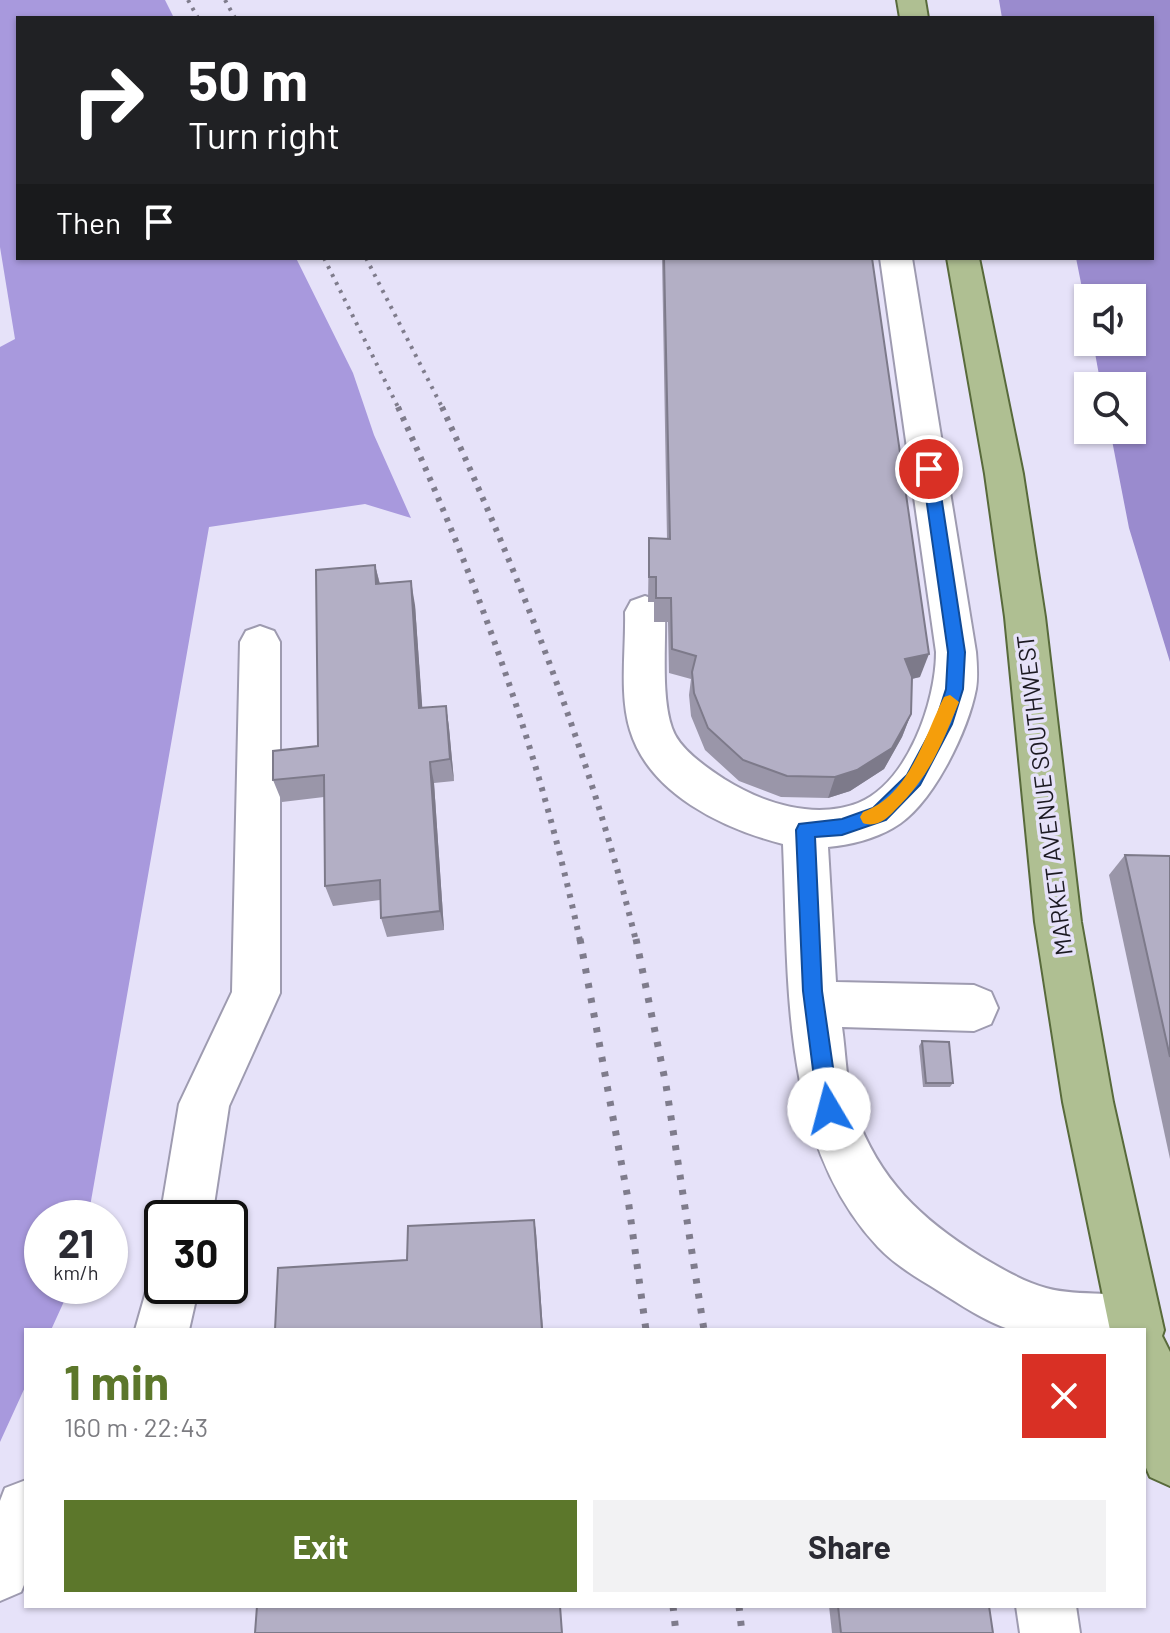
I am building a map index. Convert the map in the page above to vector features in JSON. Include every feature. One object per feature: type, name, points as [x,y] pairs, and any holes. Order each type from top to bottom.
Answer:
[{"type":"main road","name":"MARKET AVENUE SOUTHWEST","points":[[963,260],[1011,517],[1060,937],[1088,1102],[1137,1328]]},
{"type":"main road","name":"MARKET AVENUE SOUTHWEST","points":[[1146,1363],[1170,1457]]},
{"type":"street","points":[[645,612],[651,731],[663,751],[690,778],[752,817],[805,830],[842,827],[879,814],[914,780],[929,755],[955,689],[953,621],[896,260]]},
{"type":"street","points":[[189,1200],[204,1104],[256,993],[260,642]]},
{"type":"street","points":[[805,830],[814,1004],[829,1109],[854,1170],[897,1229],[952,1271],[1002,1300],[1050,1316],[1103,1328]]},
{"type":"street","points":[[814,1004],[974,1008]]},
{"type":"street","points":[[162,1328],[168,1304]]},
{"type":"street","points":[[0,1571],[24,1514]]},
{"type":"street","points":[[1046,1608],[1050,1633]]},
{"type":"shaded area","points":[[0,0],[165,0],[173,16],[16,16],[16,260],[297,260],[353,373],[374,435],[411,518],[365,504],[209,527],[91,1200],[24,1200],[24,1304],[63,1304],[52,1328],[24,1328],[24,1389],[0,1442],[0,347],[15,339],[0,247]]},
{"type":"shaded area","points":[[999,0],[1170,0],[1170,662],[1129,528],[1113,444],[1146,444],[1146,372],[1098,372],[1096,356],[1146,356],[1146,284],[1081,284],[1076,260],[1154,260],[1154,16],[1002,16]]},
{"type":"building","points":[[664,260],[872,260],[929,654],[905,659],[912,677],[911,714],[892,748],[857,770],[835,777],[787,776],[743,760],[708,728],[694,693],[692,672],[696,656],[672,649],[671,598],[656,598],[656,577],[649,577],[649,538],[670,539]]},
{"type":"building","points":[[375,565],[376,584],[411,581],[419,708],[446,706],[450,759],[430,762],[440,911],[381,918],[380,880],[325,886],[324,775],[273,780],[273,751],[318,746],[316,570]]},
{"type":"building","points":[[1125,855],[1170,856],[1170,1057]]},
{"type":"building","points":[[922,1041],[949,1042],[953,1083],[926,1083]]},
{"type":"building","points":[[534,1220],[542,1328],[275,1328],[278,1268],[407,1260],[408,1226]]},
{"type":"building","points":[[257,1608],[560,1608],[562,1633],[255,1633]]},
{"type":"building","points":[[838,1608],[989,1608],[993,1633],[841,1633]]},
{"type":"railway","points":[[188,0],[197,16]]},
{"type":"railway","points":[[225,0],[234,16]]},
{"type":"railway","points":[[325,260],[399,409]]},
{"type":"railway","points":[[367,260],[442,407]]},
{"type":"railway","points":[[398,407],[454,537],[504,669],[546,804],[580,941]]},
{"type":"railway","points":[[442,407],[499,537],[552,670],[598,804],[636,941]]},
{"type":"railway","points":[[580,939],[628,1199],[646,1328]]},
{"type":"railway","points":[[636,939],[666,1085],[704,1328]]},
{"type":"railway","points":[[673,1608],[676,1633]]},
{"type":"railway","points":[[739,1608],[742,1633]]},
{"type":"slow traffic","points":[[869,817],[879,814],[914,780],[929,755],[950,702]]},
{"type":"route","points":[[829,1109],[813,991],[805,830],[842,827],[879,814],[914,780],[943,724],[955,689],[956,652],[929,469]]}]
